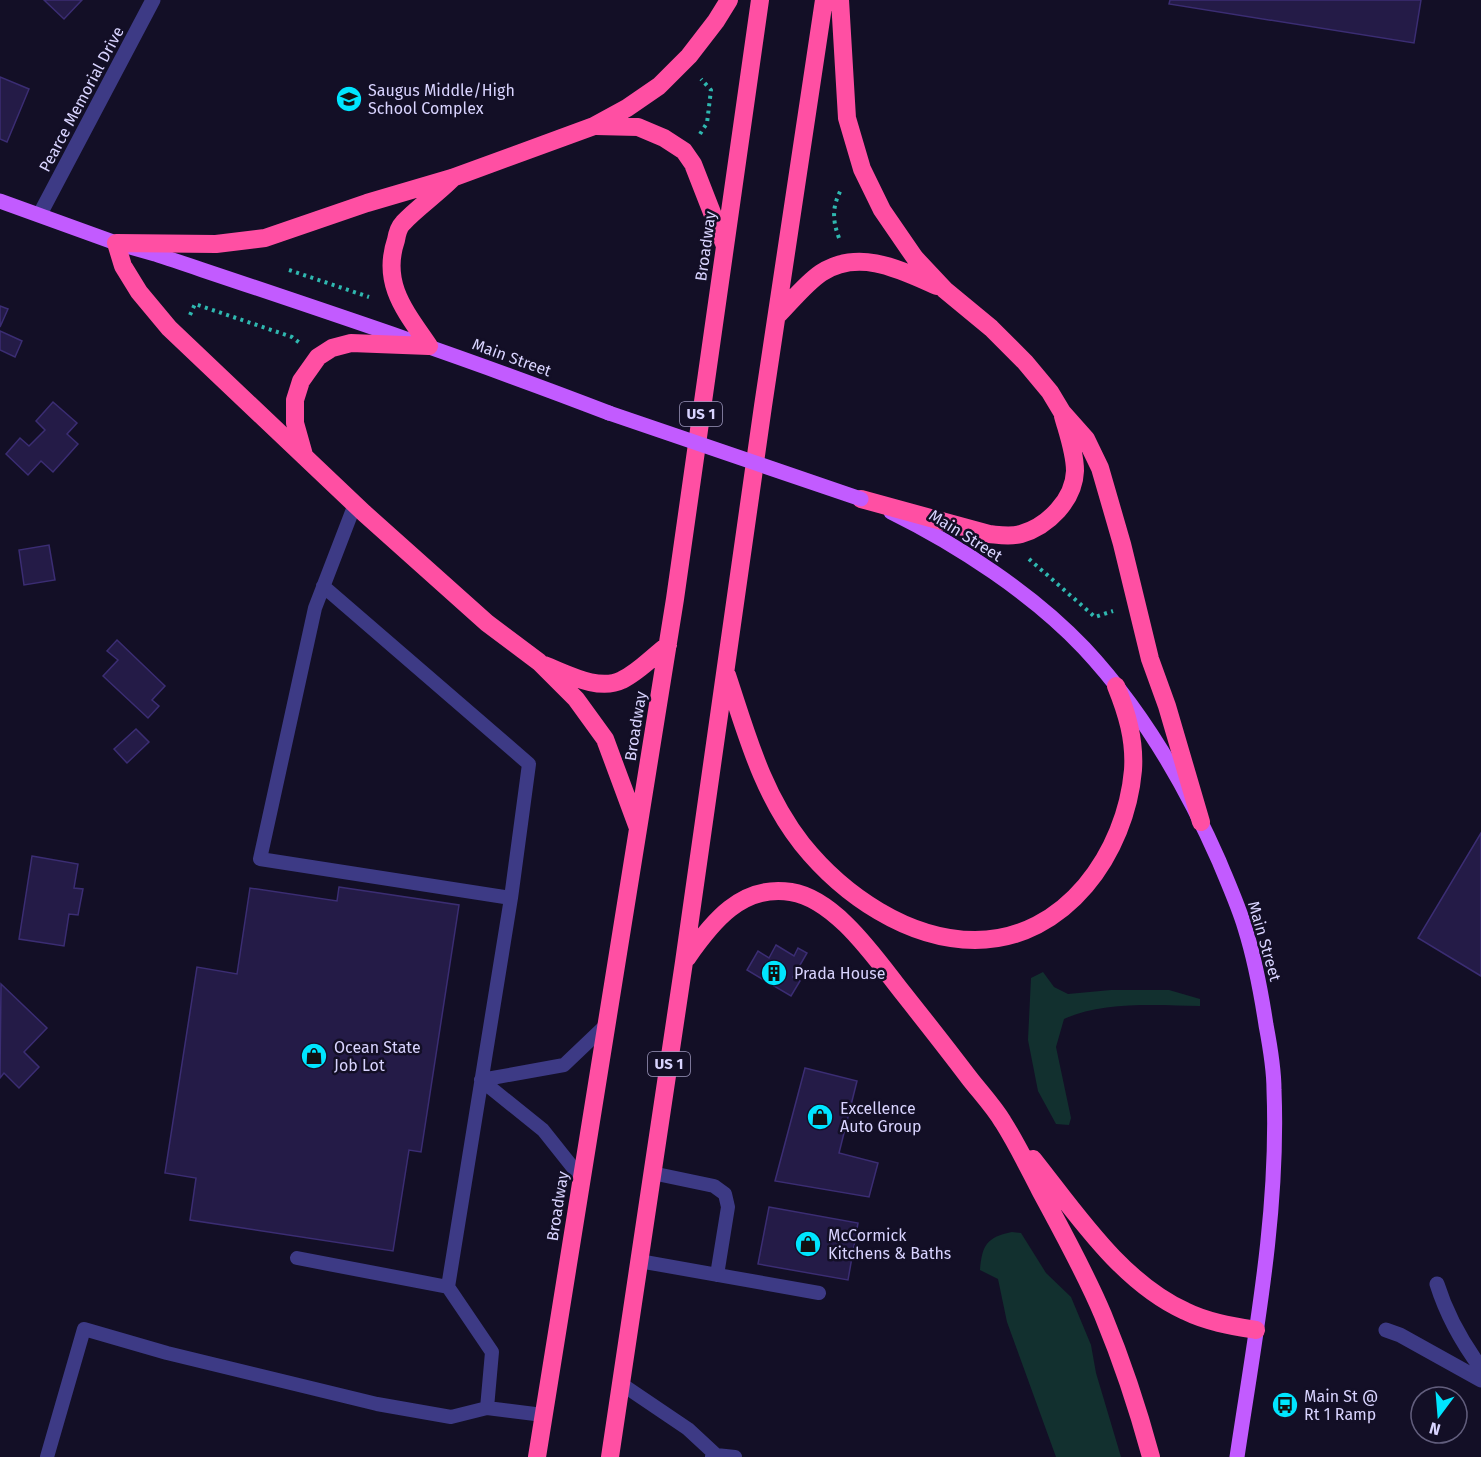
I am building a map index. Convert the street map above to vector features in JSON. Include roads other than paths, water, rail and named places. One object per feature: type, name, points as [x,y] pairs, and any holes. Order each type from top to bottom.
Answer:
[{"type":"highway","points":[[638,828],[605,739],[576,699],[539,662],[487,623],[354,504],[169,328],[139,292],[123,266],[116,243],[216,244],[265,238],[367,202],[452,178],[594,126],[627,108],[659,86],[689,56],[729,0]]},
{"type":"highway","name":"Broadway","points":[[537,1457],[668,645],[760,0]]},
{"type":"highway","name":"US 1","points":[[610,1457],[824,0]]},
{"type":"highway","points":[[840,0],[845,107],[849,130],[861,169],[882,210],[904,244],[945,290],[991,327],[1025,362],[1050,392],[1062,412],[1086,439],[1100,468],[1122,544],[1150,659],[1167,706],[1201,822]]},
{"type":"highway","points":[[594,126],[638,127],[664,138],[684,151],[693,164],[725,247]]},
{"type":"highway","points":[[429,346],[402,305],[392,284],[391,253],[400,225],[433,198],[452,178]]},
{"type":"highway","points":[[777,316],[813,279],[836,266],[847,263],[884,264],[945,290]]},
{"type":"highway","points":[[304,455],[295,423],[295,400],[301,381],[318,357],[332,348],[351,343],[429,346]]},
{"type":"highway","points":[[861,499],[989,534],[1008,536],[1033,529],[1056,513],[1069,494],[1075,471],[1062,412]]},
{"type":"highway","points":[[539,662],[588,681],[610,683],[627,676],[668,645]]},
{"type":"highway","points":[[725,670],[765,785],[796,835],[817,861],[852,892],[892,918],[945,937],[978,940],[1022,931],[1054,915],[1082,890],[1112,848],[1125,810],[1133,769],[1130,724],[1116,686]]},
{"type":"highway","points":[[684,962],[712,923],[736,902],[773,891],[793,892],[814,900],[835,914],[881,965],[1121,1266],[1147,1290],[1174,1306],[1201,1318],[1256,1330]]},
{"type":"highway","points":[[1003,1120],[1076,1259],[1102,1315],[1126,1375],[1151,1457]]},
{"type":"main road","name":"Main Street","points":[[0,201],[116,243],[429,346],[507,373],[609,413],[861,499],[936,536],[995,574],[1082,646],[1137,713],[1187,793],[1245,927],[1260,988],[1274,1088],[1272,1193],[1265,1269],[1237,1457]]},
{"type":"street","name":"Pearce Memorial Drive","points":[[40,214],[153,0]]},
{"type":"street","points":[[1437,1284],[1453,1328],[1481,1368]]},
{"type":"street","points":[[1386,1330],[1400,1335],[1481,1380]]},
{"type":"lane","points":[[354,504],[315,608],[260,859],[511,898]]},
{"type":"lane","points":[[323,586],[530,764],[511,898],[448,1287],[492,1352],[487,1408]]},
{"type":"lane","points":[[481,1080],[564,1065],[606,1025]]},
{"type":"lane","points":[[481,1080],[543,1130],[582,1179]]},
{"type":"lane","points":[[652,1173],[714,1186],[727,1196],[728,1207],[717,1275]]},
{"type":"lane","points":[[297,1258],[448,1287]]},
{"type":"lane","points":[[639,1261],[819,1293]]},
{"type":"lane","points":[[47,1457],[84,1329],[167,1353],[377,1404],[451,1417],[487,1408],[543,1415]]},
{"type":"lane","points":[[620,1383],[688,1429],[714,1456],[735,1457]]},
{"type":"place","name":"Saugus Middle/High School Complex","points":[[349,99]]},
{"type":"place","name":"Prada House","points":[[774,973]]},
{"type":"place","name":"Ocean State Job Lot","points":[[314,1056]]},
{"type":"place","name":"Excellence Auto Group","points":[[820,1117]]},
{"type":"place","name":"McCormick Kitchens & Baths","points":[[808,1244]]},
{"type":"place","name":"Main St @ Rt 1 Ramp","points":[[1285,1405]]}]
